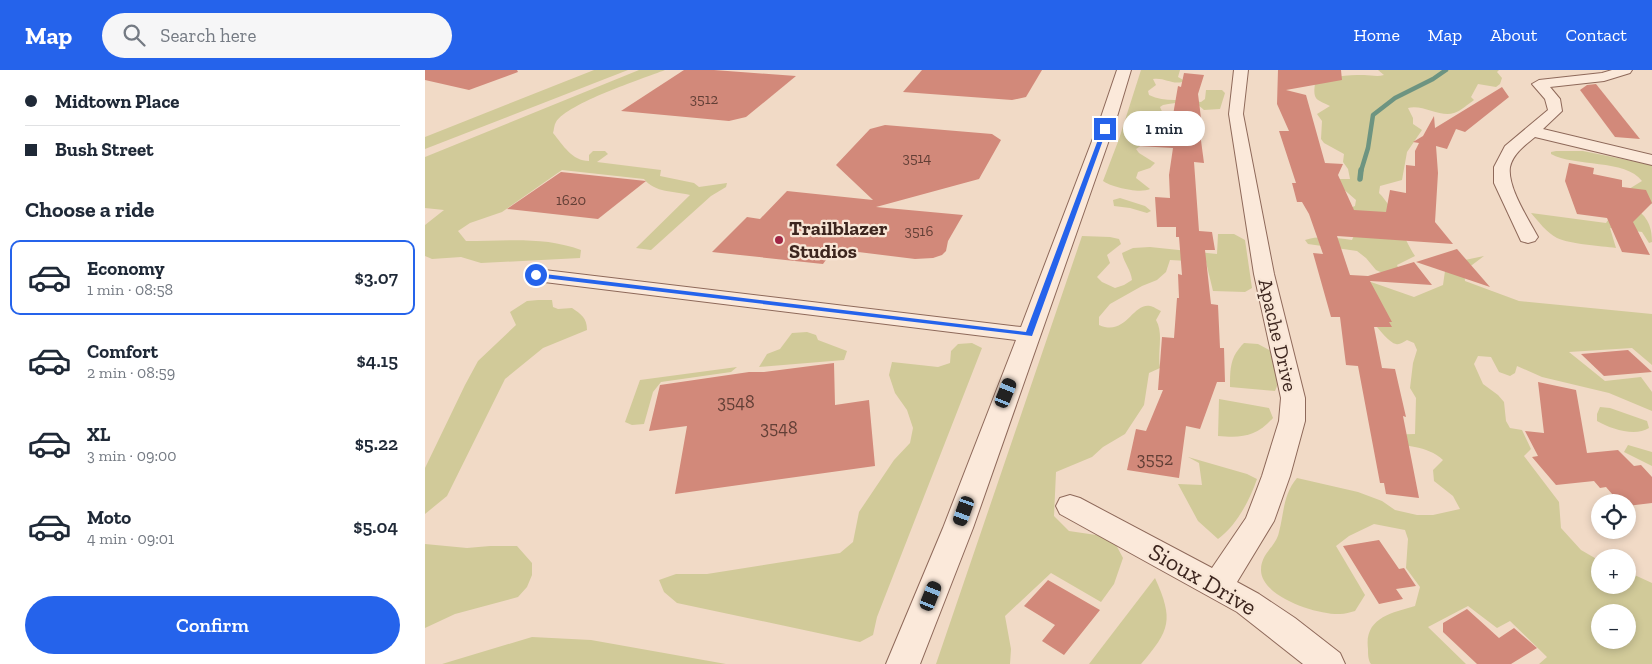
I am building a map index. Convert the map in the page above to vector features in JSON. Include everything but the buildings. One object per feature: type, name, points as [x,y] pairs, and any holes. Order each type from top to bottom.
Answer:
[{"type":"street","points":[[903,664],[958,528],[1108,120],[1124,70]]},
{"type":"street","name":"Apache Drive","points":[[1218,585],[1259,521],[1276,476],[1292,421],[1293,398],[1264,274],[1236,114],[1241,70]]},
{"type":"street","points":[[1528,237],[1503,183],[1502,166],[1511,149],[1553,115],[1555,111],[1551,96],[1539,84],[1594,78],[1625,70]]},
{"type":"street","points":[[1531,131],[1652,160]]},
{"type":"street","points":[[536,275],[1029,334]]},
{"type":"street","name":"Sioux Drive","points":[[1071,506],[1218,585],[1283,628],[1328,664]]},
{"type":"shaded area","points":[[594,70],[628,70],[425,149],[425,137]]},
{"type":"shaded area","points":[[639,70],[665,70],[606,92],[575,107],[556,122],[553,133],[568,151],[583,160],[589,161],[589,155],[593,151],[605,151],[608,154],[597,162],[661,170],[660,176],[694,183],[699,187],[727,183],[726,187],[711,196],[651,250],[636,248],[690,195],[659,189],[648,184],[644,179],[562,170],[502,212],[470,223],[458,231],[466,241],[524,240],[567,246],[581,250],[580,258],[481,263],[461,257],[432,259],[425,256],[425,225],[444,210],[425,208],[425,157]]},
{"type":"shaded area","points":[[1141,70],[1180,70],[1178,77],[1185,81],[1177,83],[1153,79],[1156,85],[1148,91],[1149,95],[1155,97],[1168,100],[1201,102],[1205,99],[1206,90],[1222,90],[1225,93],[1220,109],[1204,110],[1190,103],[1174,103],[1160,107],[1164,116],[1142,145],[1136,149],[1155,163],[1150,168],[1138,172],[1136,178],[1150,189],[1140,191],[1119,187],[1103,181],[1119,139]]},
{"type":"shaded area","points":[[1378,70],[1499,70],[1497,72],[1502,78],[1500,84],[1496,87],[1478,84],[1471,97],[1474,100],[1454,113],[1443,114],[1420,108],[1408,108],[1413,118],[1413,124],[1422,130],[1407,152],[1402,180],[1380,186],[1379,193],[1390,207],[1415,256],[1397,265],[1405,283],[1376,270],[1357,251],[1308,244],[1305,240],[1323,237],[1352,240],[1355,233],[1350,208],[1355,206],[1356,200],[1328,179],[1350,179],[1348,169],[1343,162],[1344,154],[1324,143],[1321,139],[1322,121],[1317,114],[1330,106],[1316,98],[1314,93],[1315,83],[1339,76],[1384,75]]},
{"type":"shaded area","points":[[1583,151],[1652,165],[1652,204],[1642,201],[1631,205],[1641,212],[1647,220],[1651,230],[1652,242],[1649,243],[1642,232],[1610,228],[1616,248],[1594,246],[1562,240],[1546,230],[1531,213],[1606,223],[1629,189],[1642,181],[1624,169],[1573,161],[1551,154],[1551,152]]},
{"type":"shaded area","points":[[1120,198],[1145,206],[1151,211],[1147,213],[1114,206],[1113,200]]},
{"type":"shaded area","points":[[1218,234],[1234,234],[1245,240],[1252,288],[1245,292],[1213,291],[1206,262],[1170,260],[1166,272],[1157,280],[1110,304],[1099,317],[1099,325],[1108,328],[1116,327],[1144,306],[1151,306],[1161,311],[1156,320],[1160,331],[1160,368],[1149,373],[1144,405],[1125,434],[1103,447],[1092,457],[1056,472],[1054,516],[1069,531],[1096,535],[1114,541],[1123,558],[1114,584],[1101,602],[1051,573],[1005,616],[1011,649],[1010,664],[936,664],[1082,236],[1119,239],[1121,244],[1107,255],[1110,263],[1097,277],[1102,282],[1115,288],[1132,280],[1122,253],[1133,248],[1150,247],[1217,254]]},
{"type":"shaded area","points":[[1484,256],[1464,271],[1465,281],[1519,301],[1652,314],[1652,365],[1632,348],[1569,352],[1605,381],[1641,377],[1652,392],[1652,411],[1609,393],[1542,377],[1517,366],[1515,373],[1510,376],[1499,372],[1491,357],[1478,356],[1474,364],[1483,384],[1504,402],[1506,421],[1510,428],[1522,430],[1531,449],[1524,456],[1559,502],[1561,528],[1581,550],[1591,556],[1591,594],[1636,594],[1636,576],[1652,583],[1652,664],[1539,664],[1547,657],[1510,621],[1497,628],[1468,606],[1428,627],[1466,664],[1371,664],[1368,653],[1370,630],[1381,618],[1415,606],[1420,587],[1406,568],[1408,539],[1405,530],[1374,524],[1349,536],[1336,546],[1365,595],[1355,611],[1330,614],[1305,608],[1280,596],[1263,580],[1261,570],[1263,559],[1275,542],[1281,525],[1286,497],[1297,478],[1358,492],[1382,501],[1395,510],[1417,515],[1433,515],[1460,509],[1453,496],[1434,481],[1433,470],[1443,460],[1430,451],[1423,449],[1383,443],[1379,435],[1415,434],[1416,398],[1410,388],[1413,363],[1417,350],[1414,343],[1407,340],[1396,344],[1384,335],[1346,284],[1371,282],[1414,297],[1443,285],[1446,264]]},
{"type":"shaded area","points":[[552,300],[553,307],[558,309],[572,308],[583,317],[587,330],[543,348],[505,379],[447,496],[425,514],[425,468],[465,385],[478,361],[516,325],[510,312],[527,301]]},
{"type":"shaded area","points":[[807,332],[816,335],[818,340],[847,351],[844,360],[759,367],[767,354],[780,349],[792,333]]},
{"type":"shaded area","points":[[972,343],[982,348],[877,617],[873,635],[860,642],[677,603],[664,592],[659,580],[676,574],[707,574],[840,553],[853,542],[859,512],[894,460],[910,443],[913,428],[907,410],[895,393],[889,375],[892,362],[938,367],[950,363],[951,351],[958,344]]},
{"type":"shaded area","points":[[1244,343],[1258,344],[1275,353],[1277,386],[1275,391],[1230,387],[1233,358]]},
{"type":"shaded area","points":[[737,367],[731,372],[661,382],[653,392],[644,424],[632,425],[625,422],[640,380]]},
{"type":"shaded area","points":[[1219,399],[1269,408],[1273,418],[1261,429],[1248,435],[1234,437],[1218,436]]},
{"type":"shaded area","points":[[1600,407],[1610,408],[1647,421],[1649,428],[1643,431],[1630,432],[1609,427],[1597,421]]},
{"type":"shaded area","points":[[1628,445],[1652,452],[1652,466],[1624,452]]},
{"type":"shaded area","points":[[1188,457],[1247,474],[1257,479],[1242,512],[1225,534],[1218,539],[1198,521],[1178,484],[1202,485],[1199,463]]},
{"type":"shaded area","points":[[425,544],[467,548],[517,546],[532,563],[532,575],[527,587],[518,597],[455,614],[425,628]]},
{"type":"shaded area","points":[[1155,578],[1167,615],[1163,633],[1151,652],[1141,664],[1089,664]]},
{"type":"shaded area","points":[[532,637],[591,640],[726,664],[442,664]]},
{"type":"waterway","points":[[1361,171],[1368,148],[1373,115],[1395,98],[1433,79],[1446,70]]},
{"type":"waterway","points":[[1360,179],[1361,170]]},
{"type":"place","name":"Trailblazer Studios","points":[[779,240]]},
{"type":"route","points":[[536,275],[1029,334],[1105,129]]}]
